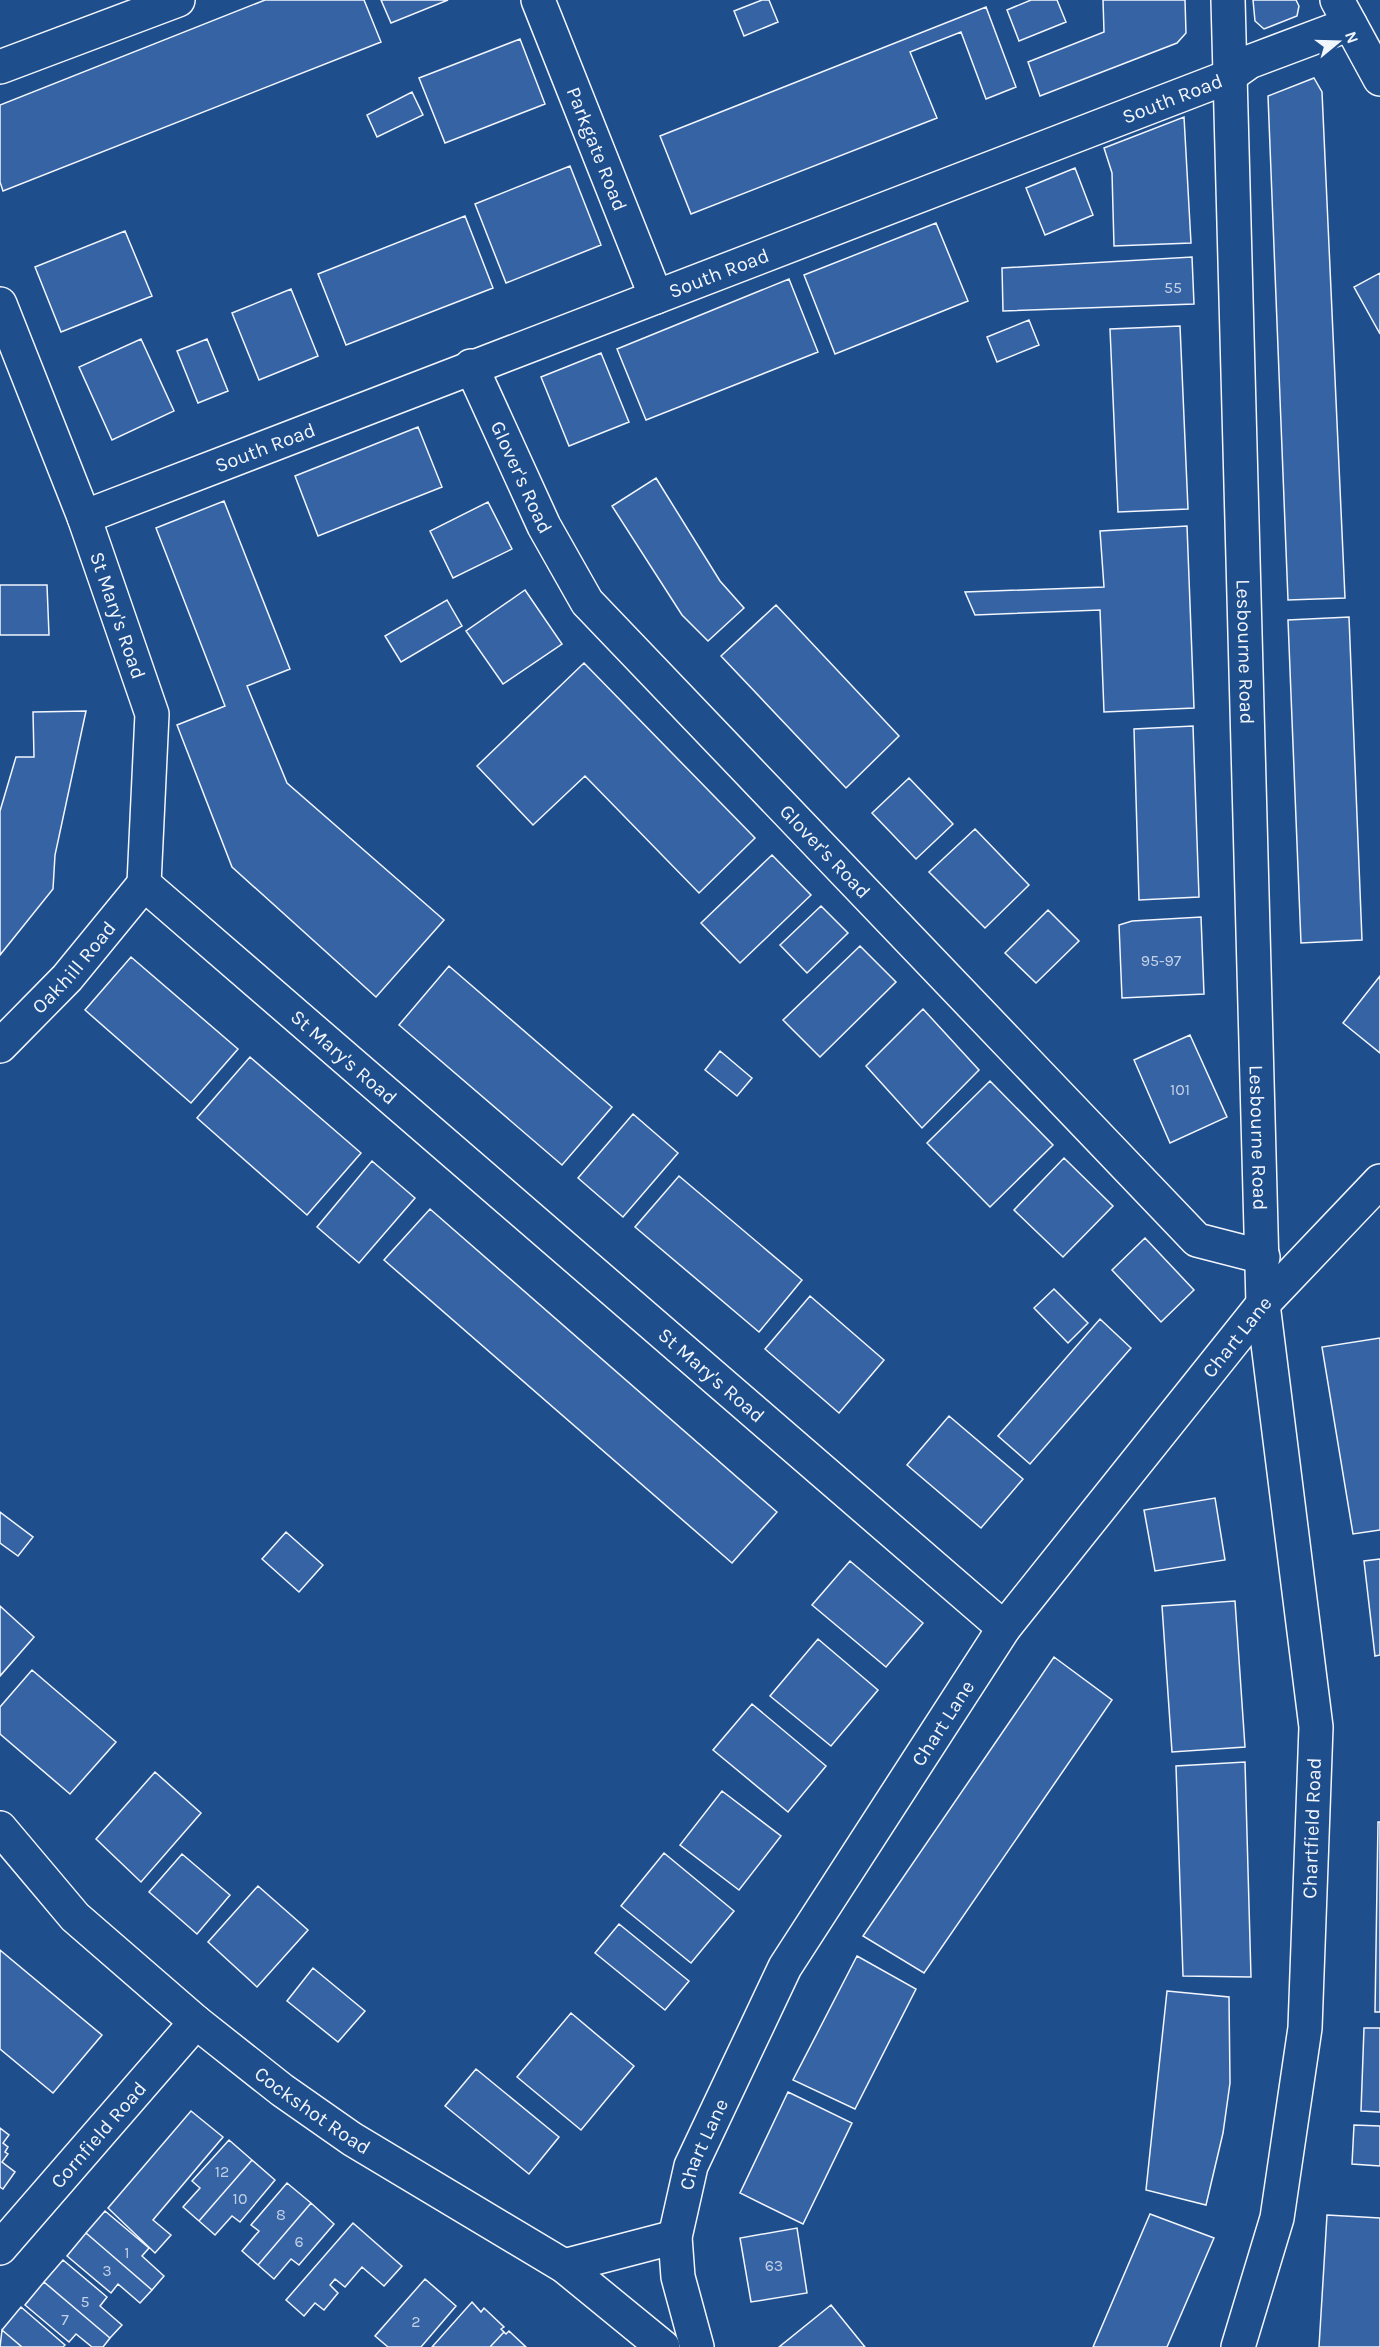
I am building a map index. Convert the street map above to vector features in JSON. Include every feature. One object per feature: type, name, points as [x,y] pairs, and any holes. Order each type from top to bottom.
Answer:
[{"type":"street","points":[[0,66],[178,0]]},
{"type":"street","name":"Parkgate Road","points":[[538,0],[656,297]]},
{"type":"street","name":"Lesbourne Road","points":[[1228,0],[1228,77],[1263,1304]]},
{"type":"street","points":[[1343,12],[1380,79]]},
{"type":"street","name":"South Road","points":[[84,517],[471,366],[1228,77],[1249,62],[1343,12]]},
{"type":"street","name":"St Mary's Road","points":[[0,304],[84,517],[152,714],[144,884],[1004,1628]]},
{"type":"street","name":"Glover's Road","points":[[471,366],[544,526],[588,602],[1197,1240],[1263,1257]]},
{"type":"street","name":"Oakhill Road","points":[[0,1046],[67,978],[144,884]]},
{"type":"street","name":"Chart Lane","points":[[697,2347],[678,2277],[675,2237],[691,2166],[785,1966],[1004,1628],[1263,1304],[1380,1181]]},
{"type":"street","name":"Chartfield Road","points":[[1238,2347],[1277,2218],[1305,2028],[1316,1727],[1263,1304]]},
{"type":"street","name":"Cockshot Road","points":[[0,1829],[75,1917],[196,2022],[282,2090],[352,2139],[564,2266],[663,2347]]},
{"type":"street","name":"Cornfield Road","points":[[0,2248],[196,2022]]},
{"type":"street","points":[[564,2266],[675,2237]]},
{"type":"building","points":[[265,0],[364,0],[381,42],[3,191],[0,182],[0,105]]},
{"type":"building","points":[[381,0],[448,0],[391,23]]},
{"type":"building","points":[[762,0],[769,0],[778,22],[744,36],[734,11]]},
{"type":"building","points":[[1031,0],[1057,0],[1066,22],[1019,41],[1007,10]]},
{"type":"building","points":[[1103,0],[1185,0],[1186,33],[1177,43],[1040,96],[1028,62],[1104,32]]},
{"type":"building","points":[[1253,0],[1296,0],[1299,6],[1297,16],[1264,29],[1255,21]]},
{"type":"building","points":[[986,7],[1016,87],[986,99],[961,32],[910,52],[937,118],[691,214],[660,136]]},
{"type":"building","points":[[520,39],[545,104],[445,143],[419,78]]},
{"type":"building","points":[[1314,78],[1322,92],[1345,598],[1288,600],[1268,96]]},
{"type":"building","points":[[412,92],[423,115],[377,137],[367,115]]},
{"type":"building","points":[[1184,117],[1191,243],[1114,246],[1112,173],[1104,148]]},
{"type":"building","points":[[570,166],[601,245],[506,283],[475,204]]},
{"type":"building","points":[[1075,168],[1093,215],[1045,235],[1026,188]]},
{"type":"building","points":[[465,216],[493,288],[346,345],[318,274]]},
{"type":"building","points":[[936,223],[968,301],[835,354],[804,275]]},
{"type":"building","points":[[125,231],[152,296],[61,332],[35,267]]},
{"type":"building","points":[[1192,257],[1194,304],[1003,311],[1002,268]]},
{"type":"building","points":[[1380,273],[1380,334],[1354,287]]},
{"type":"building","points":[[789,279],[818,352],[646,420],[617,349]]},
{"type":"building","points":[[291,289],[318,356],[259,380],[232,313]]},
{"type":"building","points":[[1029,320],[1039,345],[997,362],[987,337]]},
{"type":"building","points":[[1180,326],[1188,509],[1118,512],[1110,329]]},
{"type":"building","points":[[141,339],[174,411],[112,440],[79,367]]},
{"type":"building","points":[[207,339],[228,391],[198,403],[177,351]]},
{"type":"building","points":[[601,353],[629,422],[569,446],[541,377]]},
{"type":"building","points":[[418,427],[442,487],[318,536],[295,476]]},
{"type":"building","points":[[656,478],[720,581],[744,608],[708,641],[682,615],[612,506]]},
{"type":"building","points":[[224,501],[290,669],[247,686],[287,783],[444,920],[376,997],[232,867],[177,725],[225,706],[156,528]]},
{"type":"building","points":[[488,502],[512,549],[453,578],[430,531]]},
{"type":"building","points":[[1187,526],[1194,708],[1104,712],[1100,610],[975,615],[965,592],[1104,587],[1100,531]]},
{"type":"building","points":[[0,585],[47,585],[49,635],[0,635]]},
{"type":"building","points":[[525,590],[562,644],[503,684],[466,631]]},
{"type":"building","points":[[447,600],[462,626],[401,662],[385,636]]},
{"type":"building","points":[[776,605],[899,736],[846,788],[721,656]]},
{"type":"building","points":[[1349,617],[1362,940],[1301,943],[1288,620]]},
{"type":"building","points":[[584,663],[755,838],[699,893],[585,776],[533,825],[477,766]]},
{"type":"building","points":[[86,711],[55,855],[53,889],[0,955],[0,811],[16,757],[34,757],[33,712]]},
{"type":"building","points":[[1193,726],[1199,897],[1139,900],[1134,729]]},
{"type":"building","points":[[909,778],[953,824],[916,859],[872,813]]},
{"type":"building","points":[[975,829],[1029,885],[985,928],[929,872]]},
{"type":"building","points":[[772,855],[811,895],[740,963],[701,923]]},
{"type":"building","points":[[821,906],[848,933],[807,973],[780,945]]},
{"type":"building","points":[[1048,910],[1079,941],[1036,983],[1005,953]]},
{"type":"building","points":[[1201,917],[1204,994],[1122,998],[1119,925],[1132,921]]},
{"type":"building","points":[[860,946],[896,982],[820,1057],[783,1020]]},
{"type":"building","points":[[131,957],[238,1049],[191,1103],[85,1010]]},
{"type":"building","points":[[449,966],[612,1107],[562,1165],[399,1025]]},
{"type":"building","points":[[1380,976],[1380,1053],[1343,1023]]},
{"type":"building","points":[[923,1009],[979,1070],[922,1128],[866,1066]]},
{"type":"building","points":[[1190,1035],[1227,1117],[1170,1143],[1134,1060]]},
{"type":"building","points":[[720,1051],[752,1078],[737,1096],[705,1070]]},
{"type":"building","points":[[250,1057],[361,1153],[307,1215],[197,1118]]},
{"type":"building","points":[[990,1081],[1053,1145],[990,1207],[927,1143]]},
{"type":"building","points":[[633,1114],[678,1153],[623,1217],[578,1178]]},
{"type":"building","points":[[1064,1158],[1113,1206],[1063,1257],[1014,1210]]},
{"type":"building","points":[[372,1161],[415,1198],[359,1263],[317,1227]]},
{"type":"building","points":[[679,1176],[802,1280],[759,1332],[635,1227]]},
{"type":"building","points":[[430,1209],[777,1512],[732,1563],[384,1260]]},
{"type":"building","points":[[1145,1238],[1194,1290],[1161,1322],[1112,1270]]},
{"type":"building","points":[[1054,1289],[1088,1323],[1068,1343],[1034,1308]]},
{"type":"building","points":[[810,1296],[884,1360],[839,1413],[765,1349]]},
{"type":"building","points":[[1100,1319],[1131,1348],[1030,1464],[998,1436]]},
{"type":"building","points":[[1380,1338],[1380,1530],[1353,1534],[1322,1347]]},
{"type":"building","points":[[949,1416],[1023,1479],[981,1528],[907,1465]]},
{"type":"building","points":[[1215,1498],[1225,1560],[1155,1571],[1144,1510]]},
{"type":"building","points":[[0,1512],[33,1537],[18,1556],[0,1543]]},
{"type":"building","points":[[286,1532],[323,1565],[299,1592],[262,1559]]},
{"type":"building","points":[[1380,1559],[1380,1655],[1375,1656],[1364,1561]]},
{"type":"building","points":[[850,1561],[923,1623],[886,1667],[812,1605]]},
{"type":"building","points":[[1235,1601],[1245,1747],[1172,1752],[1162,1606]]},
{"type":"building","points":[[0,1606],[34,1637],[0,1676]]},
{"type":"building","points":[[818,1639],[878,1690],[831,1746],[770,1696]]},
{"type":"building","points":[[1054,1657],[1112,1700],[924,1973],[863,1936]]},
{"type":"building","points":[[32,1670],[116,1742],[70,1794],[0,1734],[0,1707]]},
{"type":"building","points":[[752,1704],[826,1766],[788,1812],[713,1750]]},
{"type":"building","points":[[1245,1762],[1251,1977],[1183,1976],[1176,1766]]},
{"type":"building","points":[[155,1772],[201,1813],[141,1882],[96,1839]]},
{"type":"building","points":[[722,1791],[781,1836],[739,1890],[680,1845]]},
{"type":"building","points":[[1378,1822],[1380,1822],[1380,2012],[1375,2012]]},
{"type":"building","points":[[664,1853],[734,1911],[691,1963],[621,1906]]},
{"type":"building","points":[[182,1854],[230,1895],[197,1934],[149,1892]]},
{"type":"building","points":[[258,1886],[308,1930],[257,1987],[208,1942]]},
{"type":"building","points":[[619,1924],[689,1981],[665,2010],[595,1953]]},
{"type":"building","points":[[0,1950],[102,2035],[53,2093],[0,2049]]},
{"type":"building","points":[[857,1956],[916,1989],[855,2109],[793,2080]]},
{"type":"building","points":[[313,1968],[365,2011],[338,2042],[287,2001]]},
{"type":"building","points":[[1167,1991],[1229,1997],[1230,2083],[1223,2133],[1206,2205],[1146,2190]]},
{"type":"building","points":[[571,2013],[634,2066],[581,2130],[517,2077]]},
{"type":"building","points":[[1364,2028],[1380,2028],[1380,2112],[1361,2111]]},
{"type":"building","points":[[476,2069],[559,2137],[529,2174],[445,2106]]},
{"type":"building","points":[[788,2092],[852,2123],[803,2224],[740,2193]]},
{"type":"building","points":[[191,2111],[223,2137],[153,2220],[171,2235],[155,2253],[108,2208]]},
{"type":"building","points":[[1354,2125],[1380,2126],[1380,2166],[1352,2164]]},
{"type":"building","points":[[0,2128],[9,2135],[3,2143],[8,2147],[5,2152],[8,2154],[2,2162],[15,2172],[3,2189],[0,2187]]},
{"type":"building","points":[[229,2140],[252,2160],[199,2221],[183,2207],[200,2188],[192,2181]]},
{"type":"building","points":[[252,2160],[275,2180],[240,2222],[232,2216],[215,2235],[199,2221]]},
{"type":"building","points":[[287,2183],[311,2203],[258,2265],[242,2251],[259,2231],[251,2225]]},
{"type":"building","points":[[311,2203],[334,2224],[299,2265],[291,2259],[274,2279],[258,2265]]},
{"type":"building","points":[[105,2211],[149,2248],[142,2256],[164,2276],[152,2290],[86,2233]]},
{"type":"building","points":[[1150,2214],[1214,2238],[1167,2347],[1093,2347]]},
{"type":"building","points":[[1327,2215],[1380,2218],[1380,2347],[1319,2347]]},
{"type":"building","points":[[353,2223],[402,2266],[384,2286],[362,2267],[345,2287],[335,2279],[330,2285],[338,2293],[324,2310],[315,2303],[304,2316],[286,2300]]},
{"type":"building","points":[[797,2228],[807,2293],[751,2302],[740,2238]]},
{"type":"building","points":[[86,2233],[152,2290],[140,2303],[118,2284],[111,2293],[67,2256]]},
{"type":"building","points":[[63,2260],[107,2297],[100,2306],[122,2325],[110,2338],[44,2282]]},
{"type":"building","points":[[425,2279],[456,2306],[421,2347],[388,2347],[375,2336]]},
{"type":"building","points":[[44,2282],[110,2338],[103,2347],[92,2347],[76,2334],[69,2342],[25,2305]]},
{"type":"building","points":[[472,2302],[481,2312],[484,2308],[504,2327],[501,2329],[504,2332],[490,2347],[432,2347]]},
{"type":"building","points":[[831,2305],[865,2347],[779,2347]]},
{"type":"building","points":[[21,2307],[65,2345],[63,2347],[22,2347],[2,2330]]},
{"type":"building","points":[[2,2330],[22,2347],[0,2347]]},
{"type":"building","points":[[509,2331],[526,2347],[490,2347],[504,2332],[506,2334]]}]
